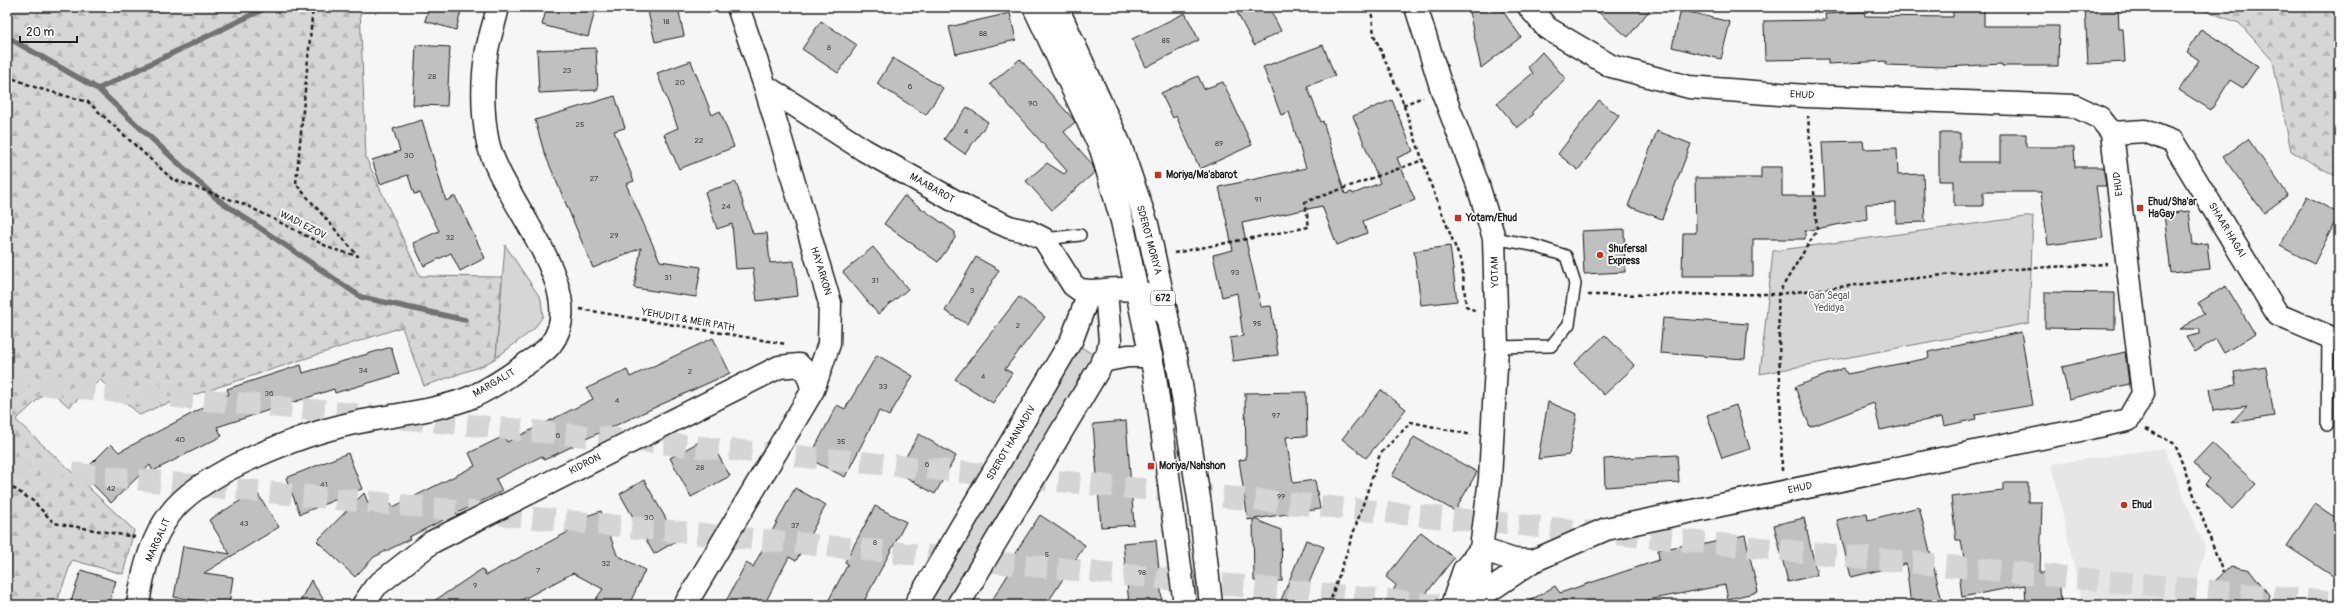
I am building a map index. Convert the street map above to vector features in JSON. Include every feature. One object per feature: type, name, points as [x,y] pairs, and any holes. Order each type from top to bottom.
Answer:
[{"type":"street","name":"MARGALIT","points":[[138,605],[147,564],[155,541],[169,514],[183,499],[241,462],[290,442],[351,424],[422,410],[473,396],[511,375],[551,345],[559,327],[562,306],[557,278],[496,163],[487,139],[484,88],[487,50],[498,7]]},
{"type":"street","name":"HAYARKON","points":[[685,605],[813,390],[830,344],[830,303],[765,86],[738,7]]},
{"type":"street","name":"SDEROT MORIYA","points":[[1034,7],[1101,149],[1122,221],[1151,356],[1185,605]]},
{"type":"street","name":"SDEROT MORIYA","points":[[1057,7],[1096,88],[1120,145],[1147,224],[1184,403],[1200,505],[1212,605]]},
{"type":"street","name":"YOTAM","points":[[1416,7],[1442,90],[1477,182],[1494,238],[1497,347],[1490,480],[1481,549],[1480,579],[1464,604]]},
{"type":"street","name":"EHUD","points":[[1481,549],[1514,560],[1533,561],[1606,529],[2128,420],[2143,394],[2112,133],[2100,118],[2075,106],[1806,96],[1689,88],[1611,66],[1547,28],[1529,7]]},
{"type":"street","name":"MAABAROT","points":[[765,86],[864,150],[969,209],[1009,227],[1030,232],[1044,239]]},
{"type":"street","name":"SHAAR HAGAI","points":[[2112,133],[2145,131],[2173,142],[2278,315],[2334,339]]},
{"type":"street","points":[[1044,239],[1074,285],[1080,290],[1137,290],[1153,297],[1167,318]]},
{"type":"street","points":[[958,605],[1106,355],[1110,341],[1098,291]]},
{"type":"street","name":"SDEROT HANNADIV","points":[[915,605],[1072,338],[1098,291]]},
{"type":"street","points":[[1102,361],[1128,356],[1151,356]]},
{"type":"street","points":[[798,365],[807,373],[813,390]]},
{"type":"street","name":"KIDRON","points":[[363,605],[376,586],[432,542],[779,366],[798,365]]},
{"type":"street","points":[[1464,604],[1533,561]]},
{"type":"lane","points":[[1044,239],[1080,235]]},
{"type":"lane","points":[[1494,238],[1532,245],[1566,256],[1575,284],[1569,324],[1550,346],[1497,347]]},
{"type":"lane","points":[[2327,425],[2334,339]]},
{"type":"path","name":"WADI EZOV","points":[[7,76],[38,88],[88,102],[172,179],[246,205],[332,249],[358,256],[296,184],[313,7]]},
{"type":"path","points":[[1371,7],[1374,35],[1401,97],[1462,264],[1466,306],[1496,320]]},
{"type":"path","points":[[1782,492],[1778,294],[1817,230],[1806,96]]},
{"type":"path","points":[[1155,257],[1309,227],[1305,202],[1423,160]]},
{"type":"path","points":[[1573,296],[1778,294],[1979,271],[2128,263]]},
{"type":"path","name":"YEHUDIT & MEIR PATH","points":[[562,306],[791,345],[798,365]]},
{"type":"path","points":[[2128,420],[2175,444],[2223,573]]},
{"type":"path","points":[[1329,605],[1380,454],[1411,422],[1492,439]]},
{"type":"path","points":[[7,484],[33,501],[54,523],[155,541]]},
{"type":"shaded area","name":"Ehud","points":[[2164,448],[2205,547],[2197,584],[2176,605],[2082,605],[2052,464]]},
{"type":"green space","points":[[7,7],[360,7],[366,158],[420,276],[502,277],[496,358],[482,366],[424,386],[402,327],[157,407],[140,415],[100,380],[69,407],[49,389],[16,420],[134,530],[123,574],[72,560],[56,605],[7,605]]},
{"type":"green space","points":[[2196,7],[2339,7],[2339,178],[2291,151],[2273,61],[2239,23]]},
{"type":"green space","name":"Gan Segal Yedidya","points":[[2033,216],[2029,323],[1760,374],[1773,251]]},
{"type":"green space","points":[[505,245],[541,299],[543,316],[534,329],[496,358]]},
{"type":"green space","points":[[1078,345],[1097,357],[950,605],[924,605]]},
{"type":"building","points":[[429,7],[462,7],[456,30],[425,21]]},
{"type":"building","points":[[547,7],[596,7],[588,37],[542,25]]},
{"type":"building","points":[[647,7],[678,7],[684,36],[655,42]]},
{"type":"building","points":[[1234,7],[1269,7],[1281,31],[1254,45]]},
{"type":"building","points":[[1468,7],[1500,7],[1521,37],[1481,68]]},
{"type":"building","points":[[1592,7],[1652,7],[1628,37]]},
{"type":"building","points":[[1953,7],[1984,7],[1984,26],[2059,26],[2058,66],[2002,66],[2002,64],[1945,67],[1886,65],[1886,61],[1828,64],[1828,59],[1765,60],[1764,21],[1826,20],[1825,14],[1864,12],[1865,16],[1953,17]]},
{"type":"building","points":[[2085,7],[2118,7],[2119,29],[2123,29],[2125,62],[2088,64]]},
{"type":"building","points":[[1681,10],[1730,22],[1721,59],[1672,47]]},
{"type":"building","points":[[1010,13],[1016,40],[956,54],[949,27]]},
{"type":"building","points":[[1185,13],[1199,40],[1146,67],[1132,39]]},
{"type":"building","points":[[821,21],[857,45],[838,73],[802,49]]},
{"type":"building","points":[[2201,29],[2258,66],[2243,88],[2230,80],[2211,110],[2179,90],[2199,60],[2187,52]]},
{"type":"building","points":[[416,45],[450,47],[447,106],[413,105]]},
{"type":"building","points":[[1323,45],[1335,76],[1307,86],[1321,122],[1323,121],[1345,194],[1352,192],[1353,194],[1380,183],[1353,116],[1392,100],[1413,151],[1397,158],[1415,200],[1363,221],[1367,233],[1337,245],[1322,206],[1242,223],[1261,307],[1271,306],[1278,355],[1233,361],[1230,338],[1243,336],[1237,293],[1222,297],[1213,255],[1233,250],[1219,187],[1306,168],[1289,112],[1281,115],[1263,67]]},
{"type":"building","points":[[596,48],[598,90],[539,93],[537,50]]},
{"type":"building","points":[[1542,52],[1566,79],[1532,112],[1534,114],[1517,128],[1497,103],[1533,73],[1528,67]]},
{"type":"building","points":[[893,58],[943,88],[926,115],[877,84]]},
{"type":"building","points":[[1020,59],[1075,122],[1064,132],[1092,164],[1095,172],[1052,210],[1026,181],[1047,163],[1064,174],[1067,171],[990,84]]},
{"type":"building","points":[[691,61],[712,115],[720,111],[734,147],[679,169],[664,134],[678,128],[657,73]]},
{"type":"building","points":[[1198,76],[1204,89],[1223,82],[1252,145],[1200,169],[1176,116],[1173,118],[1161,93]]},
{"type":"building","points":[[615,96],[625,128],[614,131],[634,181],[626,184],[660,261],[701,267],[696,297],[634,288],[641,248],[593,268],[544,152],[535,120]]},
{"type":"building","points":[[1599,100],[1619,116],[1578,170],[1558,154]]},
{"type":"building","points":[[967,107],[988,122],[965,154],[944,139]]},
{"type":"building","points":[[422,120],[446,201],[455,196],[485,258],[460,271],[451,253],[424,266],[413,243],[439,231],[420,193],[414,194],[408,175],[380,184],[372,160],[400,151],[393,129]]},
{"type":"building","points":[[1657,131],[1691,144],[1662,219],[1628,206]]},
{"type":"building","points":[[1939,133],[1960,133],[1960,162],[2000,162],[2000,134],[2026,134],[2026,147],[2074,147],[2075,167],[2103,167],[2106,186],[2096,186],[2103,238],[2048,245],[2041,192],[1983,192],[1983,206],[1954,206],[1954,181],[1939,181]]},
{"type":"building","points":[[2248,139],[2288,195],[2264,213],[2223,157]]},
{"type":"building","points":[[1863,141],[1864,149],[1897,148],[1898,175],[1923,174],[1925,222],[1896,223],[1896,203],[1866,204],[1867,219],[1805,231],[1805,239],[1753,239],[1753,276],[1682,276],[1683,233],[1696,233],[1695,178],[1761,178],[1761,167],[1782,167],[1782,196],[1825,196],[1822,142]]},
{"type":"building","points":[[736,182],[753,234],[767,233],[770,263],[794,261],[798,296],[757,301],[753,268],[736,269],[732,224],[717,229],[705,192]]},
{"type":"building","points":[[904,196],[955,232],[955,238],[938,262],[884,224]]},
{"type":"building","points":[[2307,196],[2339,214],[2314,264],[2280,246]]},
{"type":"building","points":[[2189,211],[2193,245],[2207,243],[2210,269],[2171,273],[2164,214]]},
{"type":"building","points":[[1624,229],[1625,272],[1584,274],[1582,231]]},
{"type":"building","points":[[1450,246],[1457,301],[1421,305],[1414,251]]},
{"type":"building","points":[[873,247],[908,289],[878,314],[843,272]]},
{"type":"building","points":[[976,257],[999,270],[967,324],[945,311]]},
{"type":"building","points":[[2226,286],[2255,334],[2224,353],[2216,339],[2195,352],[2186,337],[2200,334],[2200,329],[2179,329],[2204,314],[2198,303]]},
{"type":"building","points":[[2045,292],[2115,293],[2115,329],[2045,328]]},
{"type":"building","points":[[1019,297],[1045,317],[1005,369],[1012,373],[993,403],[955,379]]},
{"type":"building","points":[[1663,318],[1748,324],[1745,359],[1660,353]]},
{"type":"building","points":[[2021,332],[2033,405],[1975,415],[1976,419],[1944,426],[1942,417],[1880,430],[1874,403],[1810,427],[1795,387],[1844,368],[1847,374],[1929,358],[1928,352]]},
{"type":"building","points":[[1605,335],[1635,366],[1604,395],[1574,364]]},
{"type":"building","points":[[713,338],[730,373],[588,438],[585,434],[575,438],[577,444],[544,460],[542,456],[496,479],[502,491],[409,537],[410,539],[374,557],[355,577],[317,541],[364,493],[372,513],[391,503],[393,507],[475,466],[469,453],[504,436],[507,442],[593,399],[587,388],[627,370],[630,377]]},
{"type":"building","points":[[391,347],[399,374],[335,393],[334,389],[217,427],[222,436],[153,471],[150,465],[111,503],[82,473],[111,444],[119,452],[229,394],[227,389],[301,365],[303,373]]},
{"type":"building","points":[[2125,352],[2129,384],[2069,399],[2062,367]]},
{"type":"building","points":[[877,355],[913,376],[889,416],[879,411],[845,477],[809,459],[837,405],[845,409]]},
{"type":"building","points":[[2266,367],[2274,416],[2231,423],[2247,406],[2213,411],[2209,389],[2236,385],[2234,372]]},
{"type":"building","points":[[1381,390],[1406,409],[1366,458],[1342,439]]},
{"type":"building","points":[[1306,392],[1307,436],[1286,437],[1293,483],[1315,480],[1320,509],[1254,519],[1281,530],[1282,581],[1254,581],[1253,519],[1248,520],[1239,460],[1246,459],[1245,393]]},
{"type":"building","points":[[1548,402],[1577,414],[1569,455],[1538,459]]},
{"type":"building","points":[[1736,405],[1750,449],[1722,458],[1707,415]]},
{"type":"building","points":[[1126,421],[1134,525],[1101,527],[1093,424]]},
{"type":"building","points":[[919,434],[956,456],[935,494],[897,472]]},
{"type":"building","points":[[708,437],[730,476],[691,497],[670,458]]},
{"type":"building","points":[[1414,437],[1477,472],[1455,511],[1392,476]]},
{"type":"building","points":[[2212,443],[2256,484],[2232,509],[2205,484],[2210,479],[2193,463]]},
{"type":"building","points":[[348,453],[362,489],[300,514],[286,478]]},
{"type":"building","points":[[1677,455],[1679,482],[1605,487],[1604,459]]},
{"type":"building","points":[[644,480],[678,540],[654,554],[620,494]]},
{"type":"building","points":[[2003,483],[2028,483],[2028,502],[2042,502],[2040,573],[2059,571],[2061,605],[2026,605],[2025,585],[1962,597],[1959,572],[1966,571],[1961,540],[1956,540],[1951,497],[2003,491]]},
{"type":"building","points":[[795,488],[826,505],[796,561],[789,557],[764,605],[724,605],[746,563],[753,567]]},
{"type":"building","points":[[256,491],[279,527],[204,573],[233,577],[229,605],[174,597],[183,546],[230,554],[209,520]]},
{"type":"building","points":[[2315,504],[2339,520],[2339,580],[2287,546]]},
{"type":"building","points":[[875,506],[906,522],[862,605],[826,605],[848,564],[845,562]]},
{"type":"building","points":[[1919,507],[1943,605],[1911,605],[1906,564],[1851,577],[1837,520],[1867,513],[1868,520]]},
{"type":"building","points":[[601,511],[617,555],[645,570],[629,605],[592,605],[603,589],[573,573],[512,605],[428,605],[482,569],[486,575],[572,530],[569,522]]},
{"type":"building","points":[[1040,515],[1085,545],[1046,605],[989,605],[1013,567],[1008,564]]},
{"type":"building","points":[[1804,518],[1817,575],[1788,582],[1774,525]]},
{"type":"building","points":[[1421,532],[1454,558],[1417,605],[1386,605],[1396,585],[1386,577]]},
{"type":"building","points":[[1745,535],[1758,592],[1728,599],[1725,585],[1648,600],[1650,605],[1522,605],[1555,586],[1560,593],[1659,560],[1658,550],[1691,544],[1692,547]]},
{"type":"building","points":[[1156,540],[1162,601],[1129,604],[1123,543]]},
{"type":"building","points":[[1306,540],[1324,547],[1300,605],[1279,605]]},
{"type":"building","points":[[2231,566],[2250,570],[2269,595],[2266,605],[2218,605],[2214,582]]},
{"type":"building","points":[[81,570],[116,581],[108,605],[70,605]]},
{"type":"building","points":[[311,580],[327,605],[298,605]]},
{"type":"waterway","points":[[98,89],[268,7]]},
{"type":"waterway","points":[[7,37],[98,89],[216,198],[361,297],[465,320]]},
{"type":"tunnel","points":[[7,381],[2339,603]]},
{"type":"tunnel","points":[[7,467],[1438,605]]},
{"type":"place","name":"Moriya/Ma'abarot","points":[[1158,175]]},
{"type":"place","name":"Ehud/Sha'ar HaGay","points":[[2140,208]]},
{"type":"place","name":"Yotam/Ehud","points":[[1458,218]]},
{"type":"place","name":"Shufersal Express","points":[[1600,255]]},
{"type":"place","name":"Moriya/Nahshon","points":[[1151,466]]},
{"type":"place","name":"Ehud","points":[[2124,505]]}]
